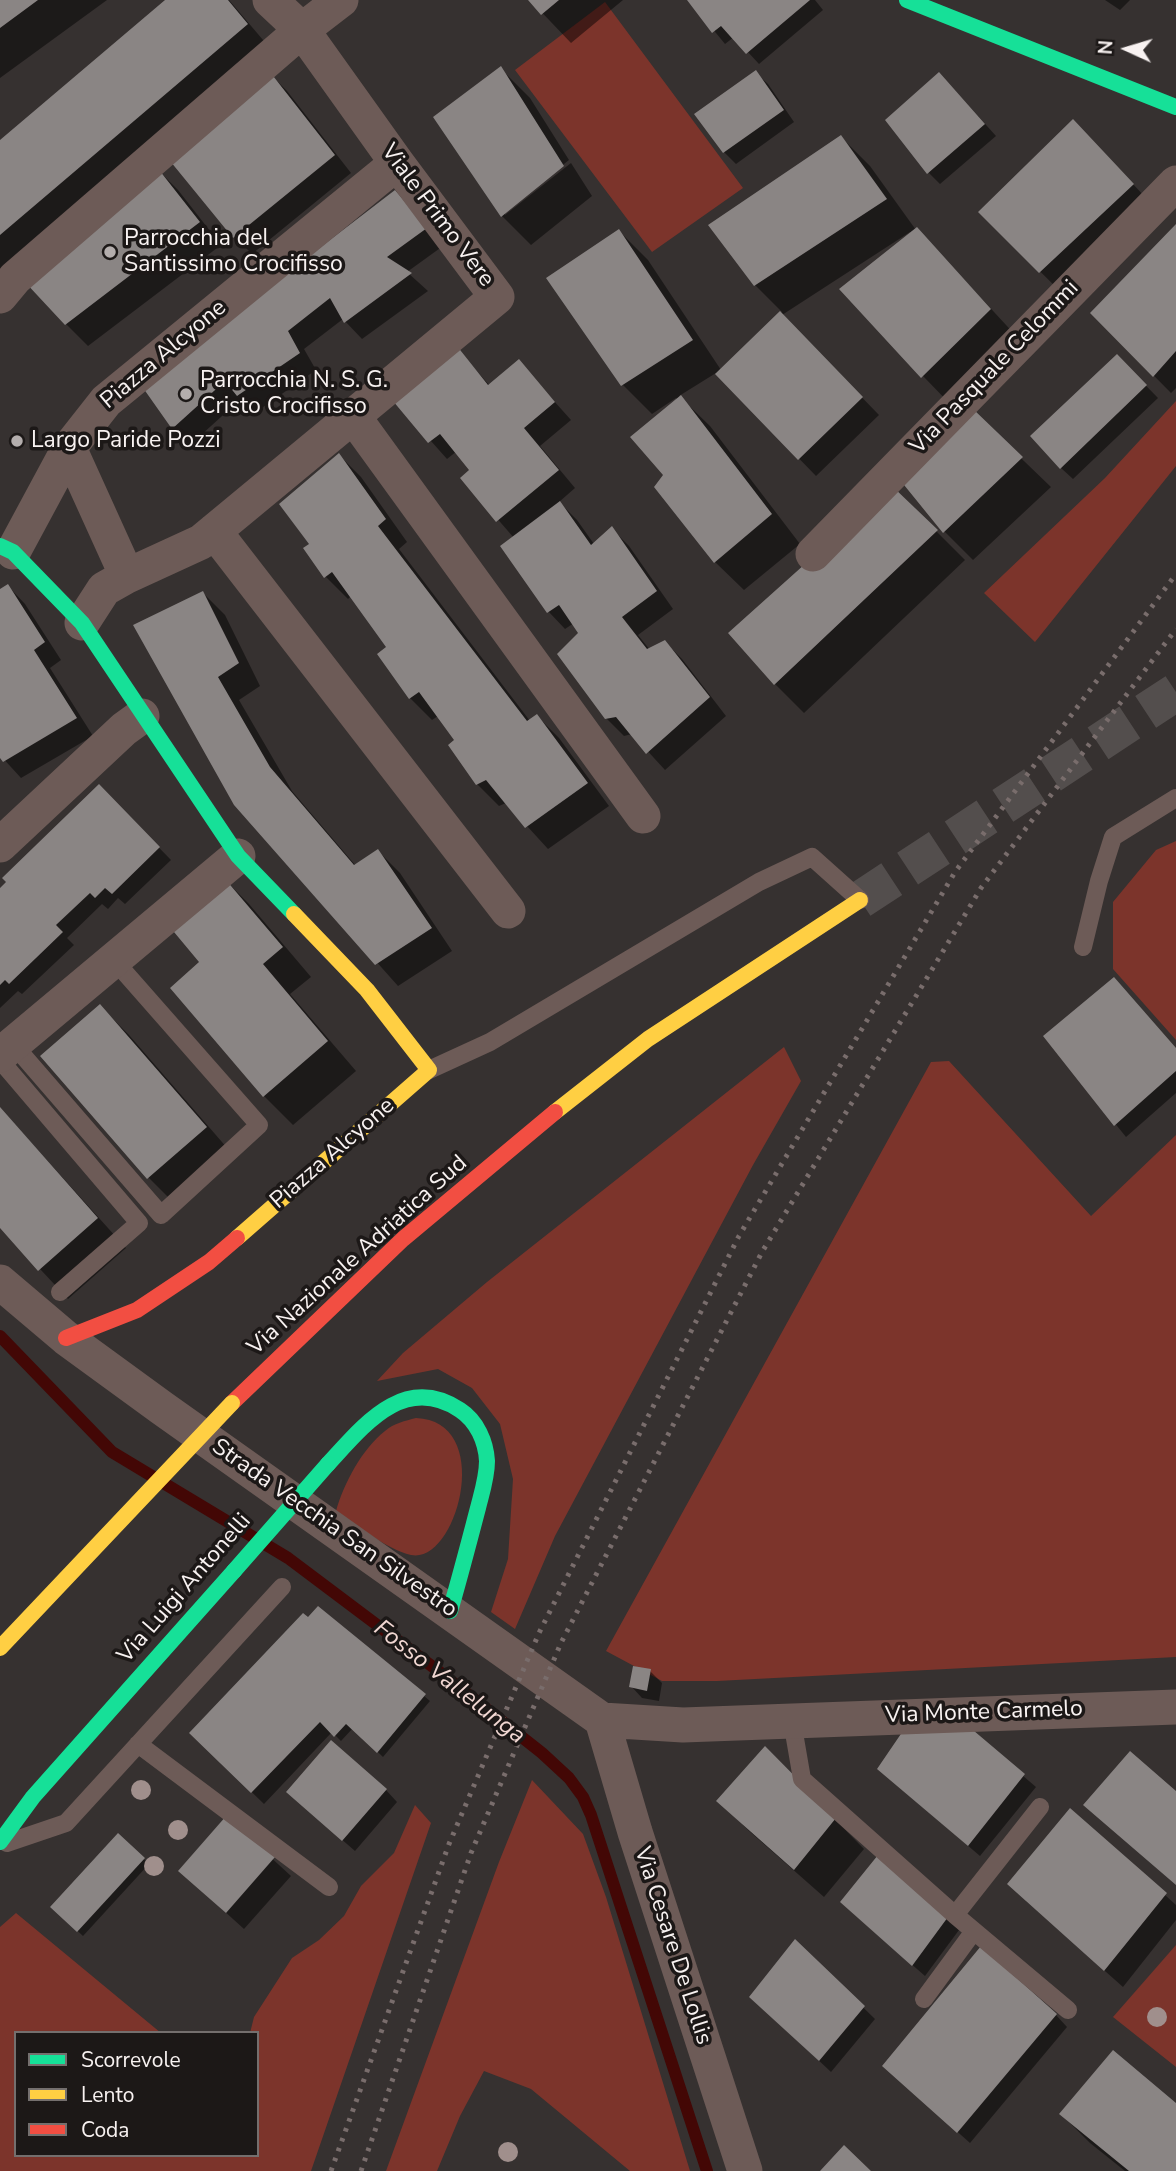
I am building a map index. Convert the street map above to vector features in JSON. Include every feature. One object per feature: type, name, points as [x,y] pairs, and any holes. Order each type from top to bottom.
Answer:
[{"type":"street","points":[[271,0],[302,30]]},
{"type":"street","points":[[0,296],[15,278],[302,30],[341,0]]},
{"type":"street","points":[[907,0],[1176,107]]},
{"type":"street","name":"Viale Primo Vere","points":[[127,576],[201,542],[497,296],[302,30]]},
{"type":"street","name":"Piazza Alcyone","points":[[65,1338],[138,1310],[209,1262],[429,1070],[367,990],[238,856],[82,623],[7,549],[69,448],[106,401],[397,163]]},
{"type":"street","name":"Via Pasquale Celommi","points":[[813,554],[1176,183]]},
{"type":"street","points":[[353,416],[643,816]]},
{"type":"street","points":[[69,448],[127,576],[104,589],[82,623]]},
{"type":"street","points":[[214,531],[508,911]]},
{"type":"street","points":[[0,845],[124,729],[142,716]]},
{"type":"street","points":[[4,1053],[238,856]]},
{"type":"street","name":"Via Nazionale Adriatica Sud","points":[[0,1648],[232,1403],[403,1239],[574,1096],[648,1039],[860,900]]},
{"type":"street","points":[[0,1282],[65,1338]]},
{"type":"street","name":"Strada Vecchia San Silvestro","points":[[65,1338],[602,1720]]},
{"type":"street","name":"Via Luigi Antonelli","points":[[0,1844],[33,1797],[328,1464],[375,1415],[389,1405],[412,1397],[439,1399],[470,1417],[483,1441],[487,1458],[467,1555],[450,1611]]},
{"type":"street","name":"Via Monte Carmelo","points":[[602,1720],[683,1725],[1176,1707]]},
{"type":"street","name":"Via Cesare De Lollis","points":[[602,1720],[635,1832],[746,2171]]},
{"type":"lane","points":[[1083,947],[1113,837],[1176,798]]},
{"type":"lane","points":[[429,1070],[490,1042],[759,882],[811,858],[860,900]]},
{"type":"lane","points":[[4,1053],[161,1215],[259,1125],[113,960]]},
{"type":"lane","points":[[4,1053],[139,1223],[60,1292]]},
{"type":"lane","name":"Via Luigi Antonelli","points":[[0,1844],[66,1823],[282,1587]]},
{"type":"lane","points":[[792,1721],[802,1779],[955,1916],[1068,2010]]},
{"type":"lane","points":[[138,1744],[329,1886]]},
{"type":"lane","points":[[955,1916],[1040,1807]]},
{"type":"lane","points":[[924,1999],[974,1931]]},
{"type":"shaded area","points":[[605,2],[743,188],[652,252],[515,70]]},
{"type":"shaded area","points":[[1176,401],[1176,466],[1035,642],[984,593],[1105,478]]},
{"type":"shaded area","points":[[1176,841],[1176,1040],[1113,969],[1113,902],[1156,850]]},
{"type":"shaded area","points":[[784,1047],[801,1081],[753,1165],[555,1536],[515,1629],[491,1612],[508,1559],[513,1479],[500,1424],[472,1388],[438,1369],[377,1381],[403,1353],[487,1282]]},
{"type":"shaded area","points":[[949,1061],[1091,1216],[1176,1135],[1176,1657],[717,1681],[662,1681],[606,1651],[931,1062]]},
{"type":"shaded area","points":[[416,1418],[441,1425],[455,1442],[462,1465],[461,1491],[454,1517],[442,1538],[428,1552],[411,1555],[382,1542],[336,1511],[349,1478],[369,1447],[392,1426]]},
{"type":"shaded area","points":[[532,1780],[583,1834],[606,1897],[690,2171],[630,2171],[531,2089],[484,2071],[460,2116],[437,2171],[386,2171],[499,1862]]},
{"type":"shaded area","points":[[415,1805],[431,1823],[311,2171],[0,2171],[0,1927],[16,1913],[159,2031],[14,2031],[14,2157],[259,2157],[259,2031],[250,2031],[254,2017],[292,1958],[319,1940],[344,1916],[361,1886],[394,1853]]},
{"type":"shaded area","points":[[1176,1945],[1176,2067],[1113,2017]]},
{"type":"building","points":[[0,0],[38,0],[0,28]]},
{"type":"building","points":[[165,0],[228,0],[248,24],[0,235],[0,140]]},
{"type":"building","points":[[528,0],[559,0],[541,15]]},
{"type":"building","points":[[687,0],[810,0],[746,54],[721,26],[712,33]]},
{"type":"building","points":[[501,66],[564,166],[501,217],[433,117]]},
{"type":"building","points":[[756,70],[784,110],[723,153],[694,114]]},
{"type":"building","points":[[270,72],[335,155],[233,238],[166,156]]},
{"type":"building","points":[[939,72],[985,124],[927,174],[885,120]]},
{"type":"building","points":[[1073,119],[1134,184],[1039,273],[978,212]]},
{"type":"building","points":[[841,135],[887,199],[754,286],[708,225]]},
{"type":"building","name":"Parrocchia del Santissimo Crocifisso","points":[[156,166],[200,222],[65,325],[24,281]]},
{"type":"building","points":[[395,190],[427,228],[387,257],[412,273],[344,323],[330,298],[288,331],[300,353],[237,396],[225,381],[172,429],[141,385]]},
{"type":"building","points":[[1176,224],[1176,351],[1153,377],[1090,313]]},
{"type":"building","points":[[917,227],[991,309],[921,378],[839,289]]},
{"type":"building","points":[[619,229],[693,340],[621,386],[546,278]]},
{"type":"building","points":[[780,311],[863,397],[798,460],[715,374]]},
{"type":"building","points":[[453,341],[488,385],[519,359],[555,402],[524,428],[559,470],[496,522],[460,478],[469,470],[440,434],[428,443],[388,395]]},
{"type":"building","points":[[1117,354],[1147,385],[1060,469],[1030,436]]},
{"type":"building","points":[[681,395],[772,514],[714,563],[654,487],[663,475],[630,437]]},
{"type":"building","points":[[972,408],[1023,457],[943,533],[900,480]]},
{"type":"building","points":[[339,453],[386,519],[378,526],[527,721],[537,714],[588,783],[525,828],[486,780],[476,785],[448,745],[454,740],[419,692],[409,699],[377,654],[386,647],[332,572],[324,578],[303,548],[309,544],[279,504]]},
{"type":"building","points":[[892,486],[938,530],[774,685],[728,633]]},
{"type":"building","points":[[560,501],[591,545],[612,526],[657,591],[622,617],[647,649],[665,640],[710,697],[646,754],[616,717],[605,719],[557,654],[578,633],[559,605],[547,613],[500,546]]},
{"type":"building","points":[[8,584],[45,642],[34,650],[77,718],[3,762],[0,758],[0,589]]},
{"type":"building","points":[[203,591],[239,663],[218,677],[270,767],[354,865],[378,849],[432,928],[375,965],[234,805],[133,625]]},
{"type":"building","points":[[99,784],[160,847],[112,894],[105,888],[95,898],[90,893],[56,925],[63,932],[9,984],[5,980],[0,985],[0,888],[6,882],[2,878]]},
{"type":"building","points":[[220,873],[283,947],[263,964],[328,1041],[263,1097],[170,988],[199,962],[164,920]]},
{"type":"building","points":[[1114,977],[1176,1048],[1176,1071],[1114,1126],[1043,1036]]},
{"type":"building","points":[[100,1004],[207,1127],[147,1179],[40,1056]]},
{"type":"building","points":[[0,1107],[98,1218],[38,1271],[0,1228]]},
{"type":"building","points":[[318,1606],[426,1694],[377,1753],[346,1724],[334,1737],[320,1722],[251,1793],[189,1733],[303,1613],[308,1617]]},
{"type":"building","points":[[633,1666],[651,1669],[647,1691],[629,1687]]},
{"type":"building","points":[[907,1725],[967,1725],[1025,1774],[968,1846],[877,1769]]},
{"type":"building","points":[[331,1740],[387,1789],[342,1841],[286,1792]]},
{"type":"building","points":[[765,1746],[836,1818],[794,1870],[716,1801]]},
{"type":"building","points":[[1130,1751],[1176,1791],[1176,1885],[1083,1805]]},
{"type":"building","points":[[1070,1808],[1167,1893],[1104,1971],[1007,1884]]},
{"type":"building","points":[[227,1815],[275,1857],[226,1913],[178,1871]]},
{"type":"building","points":[[118,1833],[145,1858],[77,1932],[50,1907]]},
{"type":"building","points":[[878,1855],[948,1917],[912,1966],[840,1902]]},
{"type":"building","points":[[795,1939],[865,2006],[819,2061],[749,1997]]},
{"type":"building","points":[[981,1946],[1057,2014],[957,2133],[882,2066]]},
{"type":"building","points":[[1113,2050],[1176,2103],[1176,2171],[1129,2171],[1059,2114]]},
{"type":"building","points":[[844,2145],[871,2171],[820,2171]]},
{"type":"waterway","name":"Fosso Vallelunga","points":[[0,1336],[112,1452],[288,1558],[437,1670],[542,1753],[569,1778],[583,1797],[591,1815],[707,2171]]},
{"type":"tunnel","points":[[860,900],[1176,692]]},
{"type":"railway","points":[[331,2171],[449,1844],[539,1633],[739,1236],[955,872],[1176,574]]},
{"type":"railway","points":[[361,2171],[471,1853],[561,1643],[762,1252],[981,888],[1176,629]]},
{"type":"traffic: fast","points":[[907,0],[1176,107]]},
{"type":"traffic: fast","points":[[0,546],[13,552],[82,623],[238,856],[294,914]]},
{"type":"traffic: fast","points":[[328,1464],[371,1420],[386,1408],[403,1401],[421,1397],[440,1400],[460,1410],[471,1420],[485,1447],[486,1473],[450,1611]]},
{"type":"traffic: fast","points":[[234,1571],[328,1464]]},
{"type":"traffic: fast","points":[[0,1842],[33,1797],[234,1571]]},
{"type":"traffic: slow","points":[[555,1112],[648,1039],[860,900]]},
{"type":"traffic: slow","points":[[237,1238],[429,1070],[367,990],[294,914]]},
{"type":"traffic: slow","points":[[0,1648],[232,1403]]},
{"type":"traffic: jam","points":[[232,1403],[403,1239],[555,1112]]},
{"type":"traffic: jam","points":[[66,1338],[137,1310],[209,1262],[237,1238]]},
{"type":"place","name":"Parrocchia del Santissimo Crocifisso","points":[[110,252]]},
{"type":"place","name":"Parrocchia N. S. G. Cristo Crocifisso","points":[[186,394]]},
{"type":"place","name":"Largo Paride Pozzi","points":[[17,441]]}]
